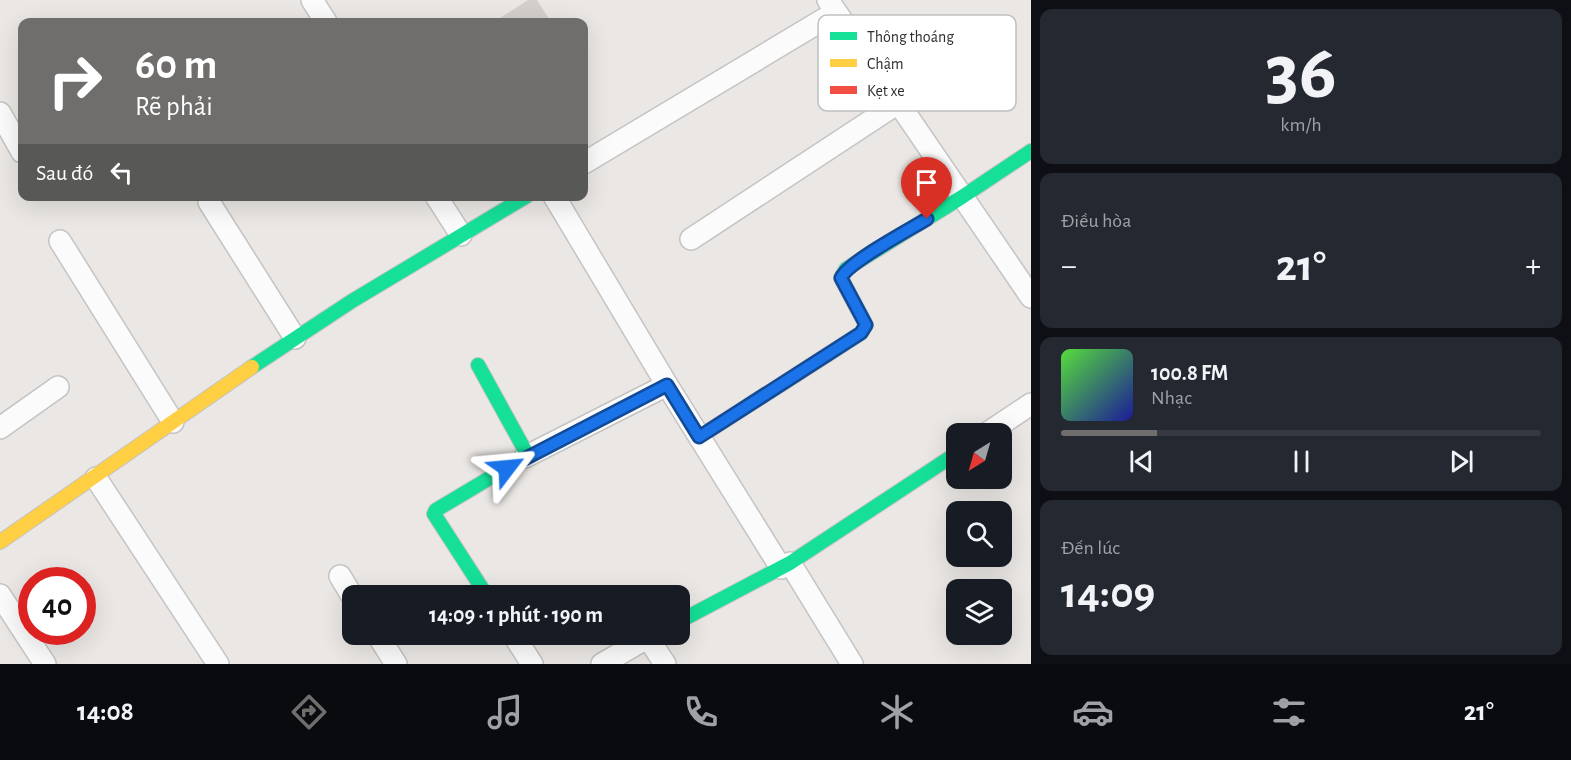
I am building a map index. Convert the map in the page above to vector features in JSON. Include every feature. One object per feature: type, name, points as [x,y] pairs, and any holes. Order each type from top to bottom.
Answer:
[{"type":"street","points":[[312,0],[323,18]]},
{"type":"street","points":[[588,160],[832,6]]},
{"type":"street","points":[[691,239],[886,111]]},
{"type":"street","points":[[903,111],[1031,297]]},
{"type":"street","points":[[0,112],[18,145]]},
{"type":"street","points":[[699,437],[861,333],[866,325],[841,278],[855,263],[1031,151]]},
{"type":"street","points":[[439,201],[461,236]]},
{"type":"street","points":[[0,542],[96,478],[295,338],[387,279],[519,201]]},
{"type":"street","points":[[557,201],[699,437],[852,664]]},
{"type":"street","points":[[209,202],[295,338]]},
{"type":"street","points":[[60,241],[173,422]]},
{"type":"street","points":[[477,365],[526,450],[525,457]]},
{"type":"street","points":[[480,585],[434,514],[436,510],[525,457],[667,385]]},
{"type":"street","points":[[0,428],[58,387]]},
{"type":"street","points":[[1002,423],[1031,404]]},
{"type":"street","points":[[690,616],[786,566],[946,460]]},
{"type":"street","points":[[96,478],[218,664]]},
{"type":"street","points":[[340,576],[345,585]]},
{"type":"street","points":[[0,595],[45,664]]},
{"type":"street","points":[[384,645],[396,664]]},
{"type":"street","points":[[520,645],[532,664]]},
{"type":"street","points":[[602,664],[635,645]]},
{"type":"street","points":[[656,645],[665,664]]},
{"type":"building","points":[[528,0],[537,0],[548,18],[500,18]]},
{"type":"traffic: fast","points":[[827,355],[861,333],[866,325],[841,278],[846,269],[1031,151]]},
{"type":"traffic: fast","points":[[252,367],[352,301],[519,201]]},
{"type":"traffic: fast","points":[[478,365],[527,454],[436,510],[434,514],[480,585]]},
{"type":"traffic: fast","points":[[690,616],[790,563],[946,460]]},
{"type":"traffic: slow","points":[[0,542],[252,367]]},
{"type":"traffic: jam","points":[[699,437],[827,355]]},
{"type":"route","points":[[507,468],[667,385],[699,437],[855,339],[866,325],[841,278],[842,275],[855,263],[927,219]]}]
